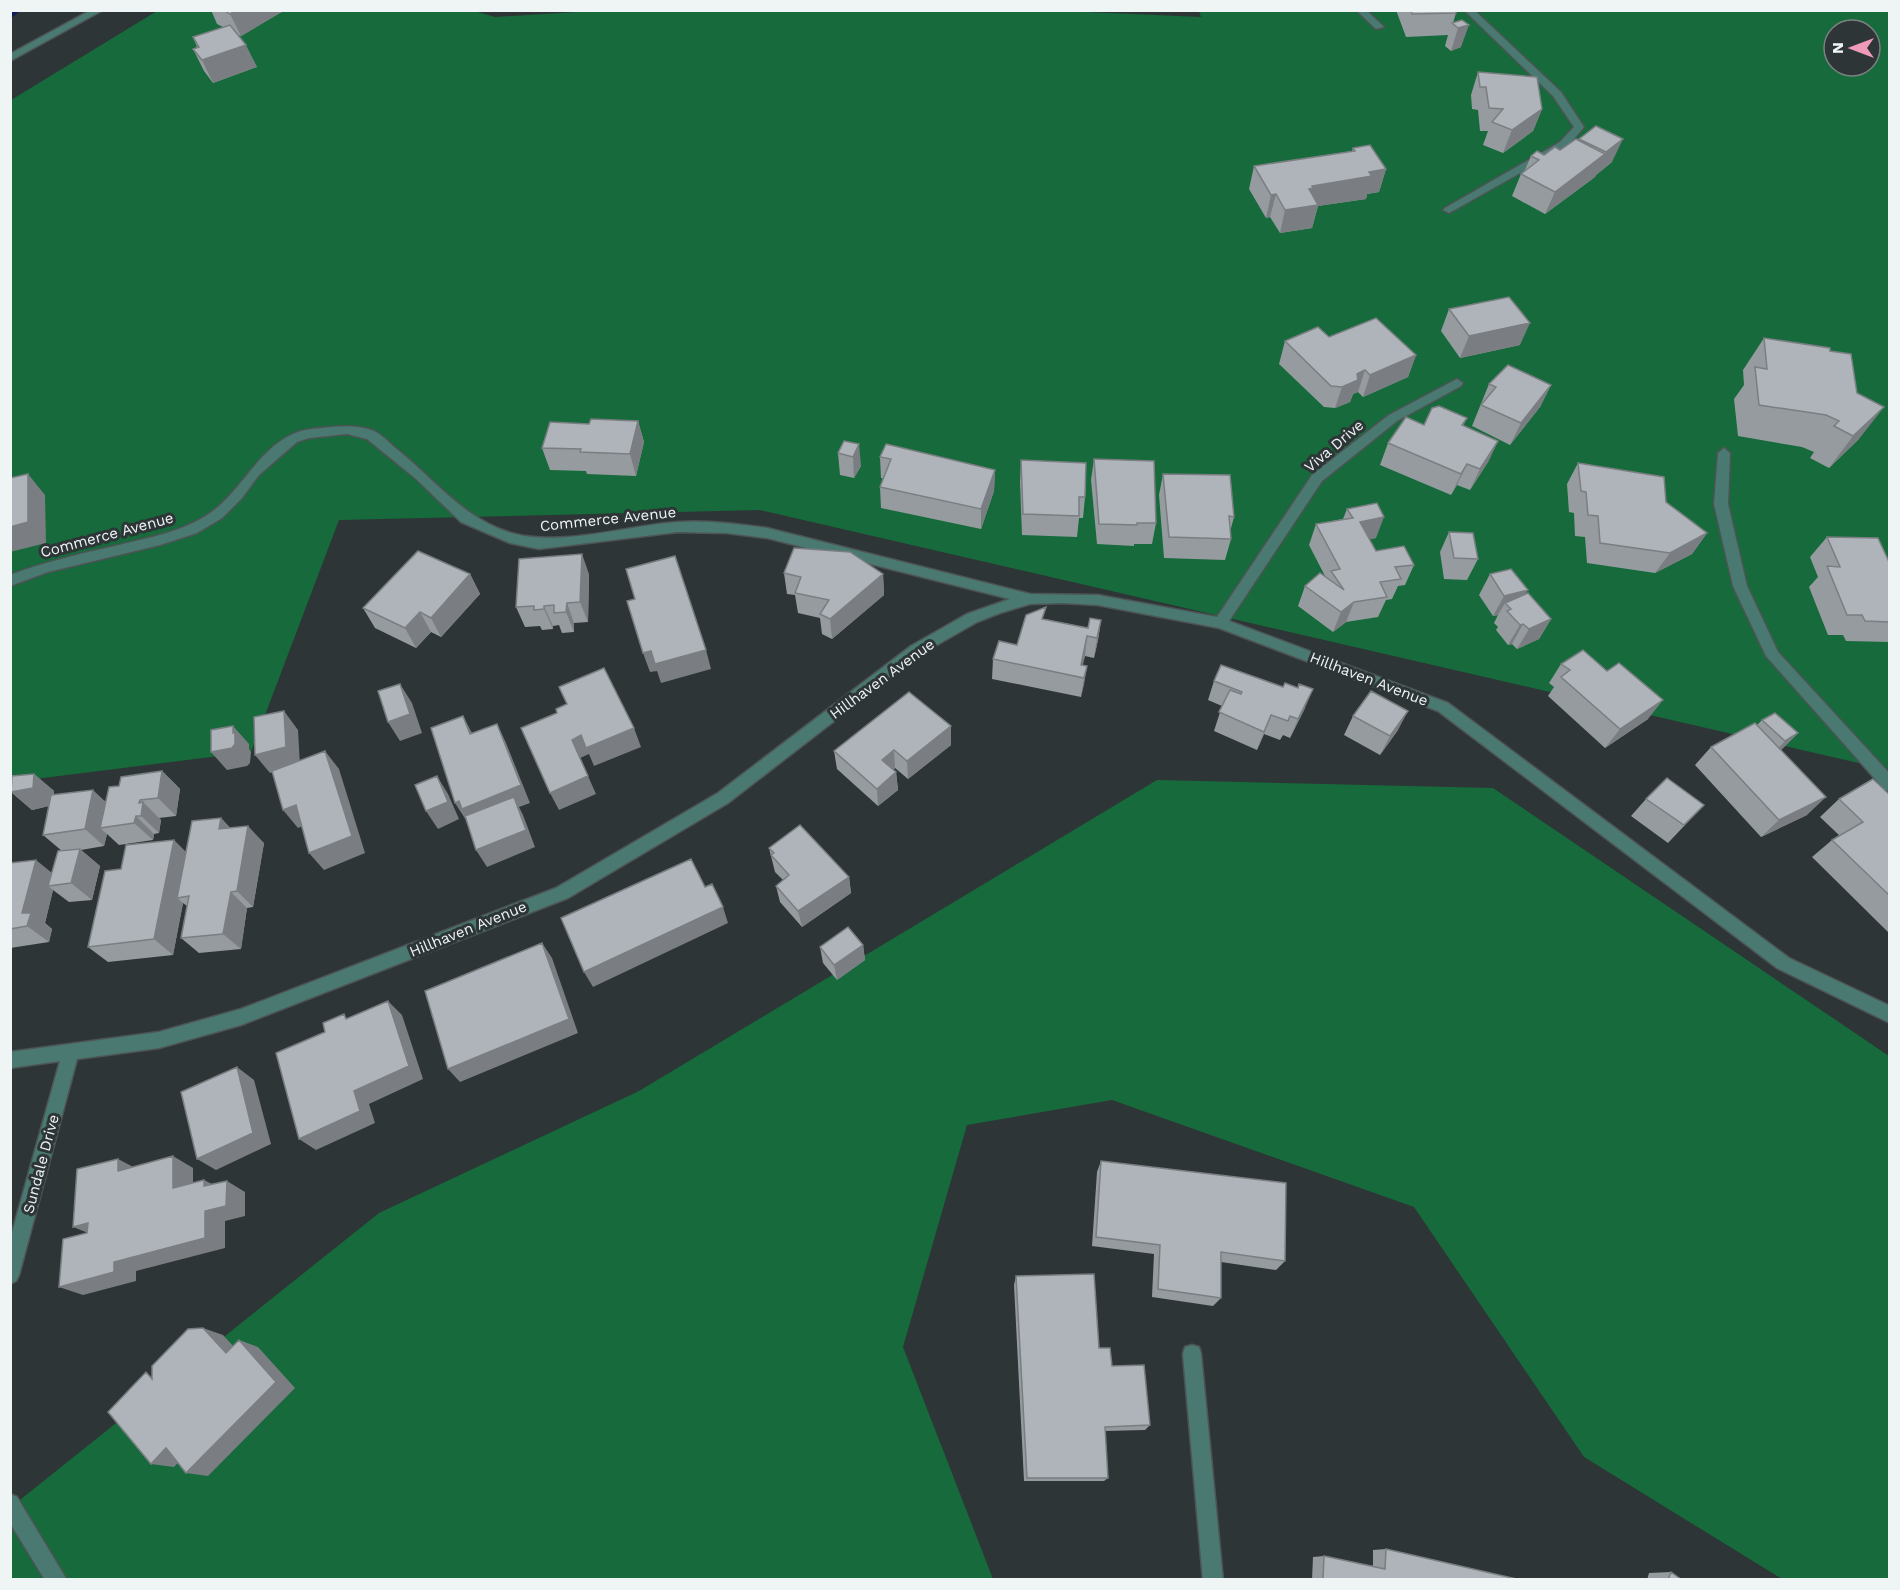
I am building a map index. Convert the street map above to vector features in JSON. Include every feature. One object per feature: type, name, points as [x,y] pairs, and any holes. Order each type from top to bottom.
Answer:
[{"type":"street","points":[[10,58],[99,10]]},
{"type":"street","points":[[1360,10],[1379,27]]},
{"type":"street","points":[[1449,210],[1564,144],[1579,127],[1557,94],[1468,10]]},
{"type":"street","name":"Viva Drive","points":[[1220,623],[1317,478],[1393,418],[1457,383]]},
{"type":"street","name":"Commerce Avenue","points":[[10,580],[46,567],[160,540],[192,529],[217,515],[237,495],[254,472],[293,439],[308,434],[346,430],[371,435],[420,475],[466,519],[510,538],[539,544],[678,527],[727,528],[767,533],[1030,599]]},
{"type":"street","points":[[1724,453],[1721,504],[1740,586],[1773,656],[1890,785]]},
{"type":"street","name":"Hillhaven Avenue","points":[[10,1060],[159,1040],[241,1017],[561,892],[723,798],[916,650],[972,618],[1030,599],[1098,600],[1220,623],[1443,707],[1783,963],[1890,1015]]},
{"type":"street","name":"Sundale Drive","points":[[10,1275],[71,1052]]},
{"type":"street","points":[[1192,1354],[1213,1580]]},
{"type":"street","points":[[10,1504],[57,1580]]},
{"type":"green space","points":[[471,10],[495,17],[610,10],[1040,10],[1201,17],[1199,11],[1889,11],[1889,770],[760,510],[339,520],[251,752],[11,782],[11,100],[157,11]]},
{"type":"green space","points":[[1157,780],[1493,788],[1889,1056],[1889,1579],[1782,1579],[1584,1457],[1414,1207],[1112,1100],[967,1125],[903,1347],[993,1579],[11,1580],[11,1507],[379,1213],[639,1091]]},
{"type":"building","points":[[224,10],[236,10],[230,14]]},
{"type":"building","points":[[1411,10],[1455,10],[1456,13],[1412,14]]},
{"type":"building","points":[[1462,20],[1469,25],[1458,28],[1452,23]]},
{"type":"building","points":[[230,25],[246,45],[202,60],[193,49],[199,47],[193,37]]},
{"type":"building","points":[[1478,72],[1537,77],[1542,109],[1512,130],[1492,122],[1503,109],[1489,108],[1486,87],[1480,87]]},
{"type":"building","points":[[1596,126],[1623,139],[1606,152],[1579,139]]},
{"type":"building","points":[[1576,139],[1605,154],[1555,192],[1521,174],[1539,160],[1531,156],[1537,151],[1544,155],[1555,147],[1560,150]]},
{"type":"building","points":[[1370,145],[1386,169],[1369,172],[1372,176],[1312,186],[1313,188],[1309,189],[1318,205],[1285,210],[1276,194],[1271,195],[1254,166],[1355,151],[1353,148]]},
{"type":"building","points":[[1509,297],[1530,323],[1469,336],[1449,309]]},
{"type":"building","points":[[1376,318],[1416,355],[1370,375],[1365,370],[1357,374],[1358,380],[1342,387],[1331,386],[1285,341],[1318,327],[1329,337]]},
{"type":"building","points":[[1764,338],[1830,348],[1830,351],[1851,354],[1857,393],[1884,407],[1853,436],[1834,426],[1839,421],[1826,415],[1759,405],[1755,367],[1767,369]]},
{"type":"building","points":[[1508,365],[1551,385],[1521,423],[1481,405],[1496,387],[1489,384]]},
{"type":"building","points":[[1439,406],[1467,418],[1462,425],[1498,441],[1480,469],[1467,464],[1461,474],[1388,443],[1406,417],[1424,425],[1432,408]]},
{"type":"building","points":[[591,419],[638,421],[630,454],[542,448],[550,422],[589,424]]},
{"type":"building","points":[[844,441],[859,444],[853,457],[838,453]]},
{"type":"building","points":[[886,444],[995,470],[981,509],[880,487],[891,459],[880,457]]},
{"type":"building","points":[[1094,459],[1154,461],[1156,523],[1099,524]]},
{"type":"building","points":[[1021,460],[1086,463],[1085,497],[1079,497],[1079,516],[1023,514]]},
{"type":"building","points":[[1578,463],[1664,477],[1666,502],[1707,533],[1670,553],[1600,543],[1598,516],[1588,515],[1586,492],[1581,491]]},
{"type":"building","points":[[28,474],[28,522],[10,527],[10,478]]},
{"type":"building","points":[[1163,474],[1230,475],[1234,517],[1229,516],[1231,539],[1169,537]]},
{"type":"building","points":[[1377,503],[1384,517],[1360,522],[1376,551],[1404,546],[1414,565],[1395,567],[1401,579],[1380,582],[1387,597],[1354,602],[1341,612],[1305,586],[1320,573],[1344,590],[1331,571],[1340,569],[1316,524],[1353,518],[1347,509]]},
{"type":"building","points":[[1449,532],[1473,533],[1478,559],[1454,558]]},
{"type":"building","points":[[1827,537],[1878,538],[1890,564],[1890,622],[1865,621],[1862,615],[1847,615],[1827,566],[1840,567]]},
{"type":"building","points":[[794,548],[850,552],[883,574],[830,619],[820,614],[829,600],[795,593],[801,577],[784,573]]},
{"type":"building","points":[[418,551],[470,574],[431,618],[420,612],[405,628],[363,608]]},
{"type":"building","points":[[582,554],[580,602],[567,603],[566,612],[554,613],[554,605],[534,610],[534,606],[516,607],[519,559]]},
{"type":"building","points":[[675,556],[706,650],[655,664],[651,651],[643,653],[627,601],[635,599],[626,569]]},
{"type":"building","points":[[1511,569],[1528,590],[1504,596],[1490,574]]},
{"type":"building","points":[[1528,593],[1551,619],[1529,629],[1523,624],[1520,625],[1507,611],[1511,609],[1505,603]]},
{"type":"building","points":[[1046,607],[1042,619],[1088,628],[1090,618],[1101,620],[1097,638],[1087,636],[1081,665],[1087,666],[1084,678],[993,659],[999,641],[1017,645],[1026,615]]},
{"type":"building","points":[[1583,650],[1607,671],[1619,663],[1663,700],[1620,729],[1561,677],[1570,670],[1561,664]]},
{"type":"building","points":[[1221,665],[1283,687],[1285,683],[1298,688],[1299,684],[1313,689],[1298,719],[1290,716],[1288,721],[1271,715],[1264,732],[1219,712],[1230,690],[1241,694],[1242,692],[1214,681]]},
{"type":"building","points":[[604,668],[634,728],[586,748],[581,735],[572,740],[588,776],[550,793],[521,728],[557,713],[556,709],[567,704],[559,687]]},
{"type":"building","points":[[400,684],[410,714],[388,722],[378,691]]},
{"type":"building","points":[[1371,691],[1408,711],[1390,736],[1353,716]]},
{"type":"building","points":[[909,692],[951,726],[907,761],[894,750],[882,760],[896,772],[877,789],[834,751]]},
{"type":"building","points":[[284,711],[286,747],[255,755],[254,717]]},
{"type":"building","points":[[1775,713],[1798,733],[1785,741],[1762,720]]},
{"type":"building","points":[[463,716],[470,734],[497,724],[521,785],[462,809],[459,801],[455,803],[431,728]]},
{"type":"building","points":[[1755,723],[1826,797],[1779,820],[1711,747]]},
{"type":"building","points":[[233,726],[235,744],[232,748],[211,752],[211,730]]},
{"type":"building","points":[[325,751],[352,836],[309,853],[296,805],[283,810],[272,771]]},
{"type":"building","points":[[162,771],[158,798],[140,800],[139,803],[143,802],[141,816],[136,816],[134,823],[100,828],[109,787],[119,786],[121,777]]},
{"type":"building","points":[[34,774],[33,788],[11,792],[12,776]]},
{"type":"building","points":[[437,776],[448,802],[426,811],[415,785]]},
{"type":"building","points":[[1667,778],[1704,805],[1684,825],[1646,799]]},
{"type":"building","points":[[1873,779],[1890,795],[1890,896],[1832,840],[1863,822],[1839,799]]},
{"type":"building","points":[[93,790],[85,829],[43,835],[51,795]]},
{"type":"building","points":[[514,797],[526,830],[476,850],[465,816]]},
{"type":"building","points":[[221,818],[219,829],[248,826],[237,891],[231,892],[223,934],[181,938],[189,896],[177,898],[192,821]]},
{"type":"building","points":[[800,825],[849,877],[798,911],[776,886],[789,875],[771,855],[774,853],[769,848]]},
{"type":"building","points":[[174,840],[154,939],[88,947],[105,871],[121,869],[126,845]]},
{"type":"building","points":[[80,849],[71,883],[48,886],[58,851]]},
{"type":"building","points":[[691,859],[705,887],[712,884],[723,907],[584,972],[561,918]]},
{"type":"building","points":[[36,860],[22,913],[31,913],[27,926],[10,929],[10,863]]},
{"type":"building","points":[[848,927],[863,945],[834,965],[820,947]]},
{"type":"building","points":[[542,943],[569,1019],[448,1069],[425,991]]},
{"type":"building","points":[[388,1001],[409,1066],[354,1091],[360,1111],[299,1139],[276,1053],[325,1032],[323,1023],[344,1014],[346,1019]]},
{"type":"building","points":[[237,1067],[253,1133],[197,1159],[181,1092]]},
{"type":"building","points":[[173,1156],[173,1188],[204,1180],[204,1186],[227,1181],[226,1206],[205,1211],[205,1238],[114,1262],[114,1272],[59,1287],[63,1239],[87,1233],[88,1223],[73,1227],[77,1169],[118,1159],[118,1171]]},
{"type":"building","points":[[1101,1161],[1286,1183],[1285,1261],[1221,1252],[1221,1298],[1158,1289],[1160,1245],[1096,1237]]},
{"type":"building","points":[[1094,1274],[1099,1348],[1110,1348],[1112,1366],[1144,1365],[1150,1425],[1105,1427],[1108,1478],[1027,1478],[1016,1276]]},
{"type":"building","points":[[203,1328],[226,1353],[239,1340],[276,1382],[186,1473],[166,1448],[151,1464],[108,1412],[146,1372],[152,1379],[152,1366],[188,1329]]},
{"type":"building","points":[[1386,1549],[1521,1580],[1323,1580],[1324,1556],[1385,1569]]},
{"type":"building","points":[[1671,1572],[1682,1580],[1668,1580]]},
{"type":"waterway","points":[[10,17],[17,10]]}]
